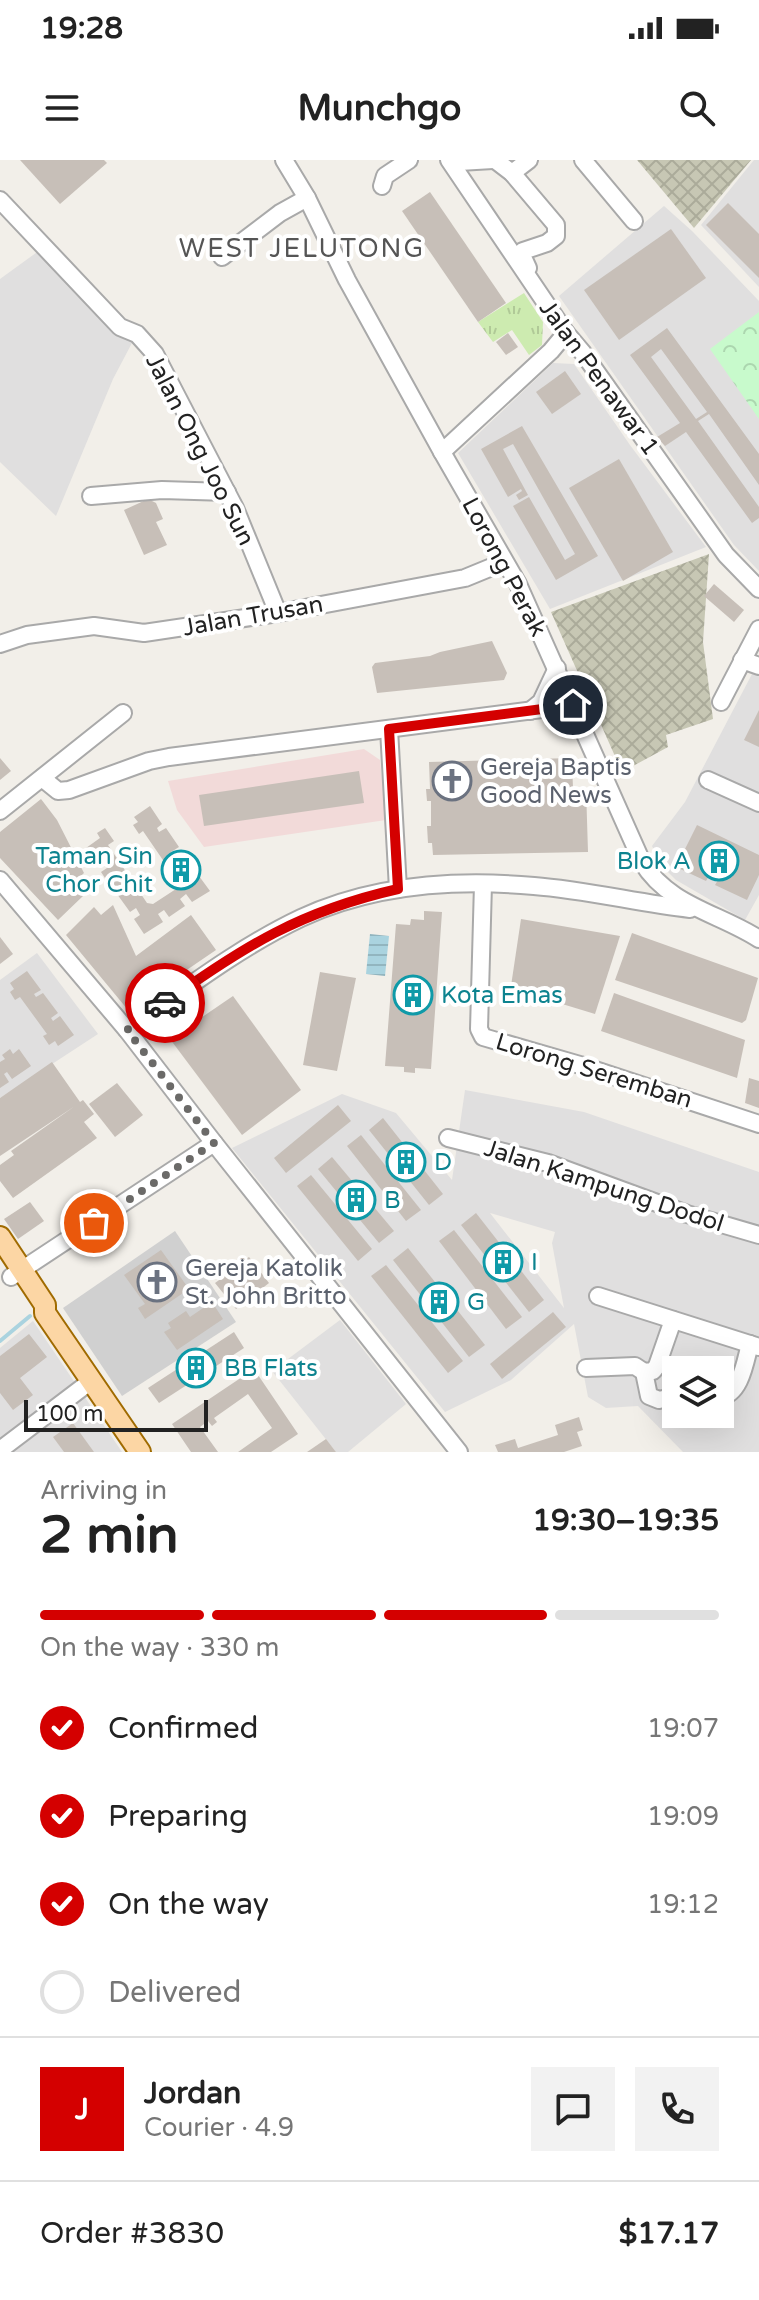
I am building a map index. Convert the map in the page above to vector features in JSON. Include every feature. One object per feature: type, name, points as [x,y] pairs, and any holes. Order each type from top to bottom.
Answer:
[{"type":"main road","points":[[0,1237],[11,1270],[34,1309],[45,1313],[140,1452]]},
{"type":"street","name":"Lorong Perak","points":[[284,160],[307,198],[347,280],[518,584],[634,846],[651,876],[677,897],[700,910],[758,935]]},
{"type":"street","points":[[382,186],[385,176],[409,160]]},
{"type":"street","points":[[442,452],[551,351],[566,333],[566,324],[522,255],[523,251],[547,243],[556,236],[556,225],[512,173],[494,160],[454,161]]},
{"type":"street","points":[[512,173],[529,160]]},
{"type":"street","points":[[583,160],[634,221]]},
{"type":"street","name":"Jalan Penawar 1","points":[[454,161],[566,333],[726,555],[759,589]]},
{"type":"street","points":[[222,257],[280,213],[307,198]]},
{"type":"street","name":"Jalan Ong Joo Sun","points":[[0,200],[120,327],[137,334],[155,354],[227,492],[278,613]]},
{"type":"street","points":[[91,496],[162,490],[227,492]]},
{"type":"street","name":"Jalan Trusan","points":[[0,644],[27,635],[94,626],[144,633],[278,613],[465,578],[504,562]]},
{"type":"street","points":[[721,702],[759,629]]},
{"type":"street","points":[[742,660],[759,666]]},
{"type":"street","points":[[530,711],[541,702],[557,668]]},
{"type":"street","points":[[42,778],[58,791],[69,790],[149,761],[169,757],[573,705]]},
{"type":"street","points":[[0,811],[123,713]]},
{"type":"street","points":[[389,729],[398,889]]},
{"type":"street","points":[[708,780],[759,803]]},
{"type":"street","points":[[616,898],[641,892],[651,876]]},
{"type":"street","points":[[0,880],[127,1030],[459,1452]]},
{"type":"street","points":[[127,1030],[217,966],[304,917],[339,904],[398,889],[483,884],[533,886],[700,910]]},
{"type":"street","name":"Lorong Seremban","points":[[483,884],[479,1029],[483,1037],[580,1065],[759,1124]]},
{"type":"street","name":"Jalan Kampung Dodol","points":[[448,1138],[548,1163],[687,1214],[759,1235]]},
{"type":"street","points":[[11,1270],[214,1143]]},
{"type":"street","points":[[598,1296],[755,1345],[734,1390]]},
{"type":"street","points":[[586,1368],[635,1366],[644,1372],[653,1371],[673,1320]]},
{"type":"street","points":[[644,1372],[649,1396],[662,1399]]},
{"type":"street","points":[[0,1450],[91,1381]]},
{"type":"shaded area","points":[[637,160],[751,160],[694,228]]},
{"type":"shaded area","points":[[754,160],[759,160],[759,287],[701,225]]},
{"type":"shaded area","points":[[664,206],[759,301],[759,571],[734,545],[559,296]]},
{"type":"shaded area","points":[[40,250],[118,335],[133,341],[113,379],[56,516],[0,462],[0,279]]},
{"type":"shaded area","points":[[553,363],[574,364],[706,547],[550,609],[458,453]]},
{"type":"shaded area","points":[[709,554],[703,642],[713,719],[666,735],[668,747],[622,772],[551,612]]},
{"type":"shaded area","points":[[752,674],[759,676],[759,895],[745,920],[676,880],[662,866],[652,846],[685,802]]},
{"type":"shaded area","points":[[364,749],[380,760],[386,820],[204,847],[177,810],[168,781]]},
{"type":"shaded area","points":[[37,953],[98,1034],[0,1098],[0,980]]},
{"type":"shaded area","points":[[465,1090],[584,1112],[759,1172],[759,1452],[683,1452],[638,1406],[606,1408],[588,1397],[574,1324],[511,1380],[445,1412],[232,1148],[342,1094],[396,1113],[452,1180]],"holes":[[[490,1213],[555,1232],[552,1243],[564,1308]]]},
{"type":"shaded area","points":[[175,1231],[236,1322],[122,1396],[63,1308]]},
{"type":"shaded area","points":[[340,1320],[406,1404],[348,1452],[336,1452],[272,1371]]},
{"type":"shaded area","points":[[33,1321],[122,1452],[0,1452],[0,1348]]},
{"type":"green space","points":[[524,293],[543,322],[542,345],[529,355],[512,330],[493,342],[478,322]]},
{"type":"green space","points":[[759,312],[759,419],[710,349]]},
{"type":"water","points":[[370,934],[389,936],[385,976],[366,974]]},
{"type":"building","points":[[20,160],[104,160],[107,163],[60,204]]},
{"type":"building","points":[[430,192],[506,303],[478,322],[402,211]]},
{"type":"building","points":[[728,203],[759,234],[759,278],[706,225]]},
{"type":"building","points":[[671,229],[706,278],[619,340],[584,290]]},
{"type":"building","points":[[667,328],[759,454],[759,485],[709,414],[698,421],[759,507],[759,518],[752,523],[686,432],[665,446],[657,437],[680,423],[630,355]],"holes":[[[661,349],[707,412],[696,419],[651,357]]]},
{"type":"building","points":[[508,333],[518,347],[506,355],[496,342]]},
{"type":"building","points":[[565,371],[581,394],[552,414],[536,392]]},
{"type":"building","points":[[522,426],[598,556],[556,580],[513,506],[529,497],[565,560],[575,554],[513,444],[503,449],[528,495],[519,500],[516,495],[521,489],[508,497],[481,449]]},
{"type":"building","points":[[619,459],[673,552],[623,581],[569,488]]},
{"type":"building","points":[[148,499],[156,503],[163,519],[156,522],[167,545],[144,555],[124,510]]},
{"type":"building","points":[[714,584],[744,610],[734,622],[704,596]]},
{"type":"building","points":[[492,641],[507,673],[504,680],[377,693],[372,667],[375,663],[430,656]]},
{"type":"building","points":[[759,710],[759,747],[744,740]]},
{"type":"building","points":[[0,758],[11,771],[0,780]]},
{"type":"building","points":[[572,758],[573,789],[586,788],[588,852],[433,855],[432,843],[428,843],[427,826],[431,826],[431,801],[427,801],[426,789],[430,789],[429,762]]},
{"type":"building","points":[[359,771],[364,803],[204,826],[199,795]]},
{"type":"building","points":[[41,799],[57,820],[84,873],[72,884],[83,896],[58,920],[0,858],[0,832]]},
{"type":"building","name":"Taman Sin Chor Chit","points":[[150,806],[162,824],[157,828],[159,832],[166,828],[179,847],[171,852],[174,857],[182,851],[194,869],[188,873],[193,880],[199,876],[210,891],[192,902],[186,894],[180,899],[185,906],[169,917],[164,910],[158,914],[163,922],[144,934],[134,919],[140,915],[136,908],[130,912],[117,894],[123,890],[120,885],[113,890],[101,872],[107,868],[104,864],[99,868],[86,848],[100,838],[97,833],[105,828],[114,841],[108,845],[147,903],[153,904],[176,889],[178,882],[143,831],[139,834],[133,825],[138,822],[134,817]]},
{"type":"building","name":"Blok A","points":[[697,825],[759,855],[759,875],[747,900],[715,885],[718,880],[714,877],[716,872],[712,870],[706,881],[676,867]]},
{"type":"building","points":[[113,905],[136,956],[191,915],[216,950],[128,1010],[66,935],[94,907],[101,915]]},
{"type":"building","name":"Kota Emas","points":[[424,911],[442,912],[431,1069],[415,1068],[415,1073],[404,1072],[404,1067],[385,1066],[396,924],[410,925],[411,919],[424,920]]},
{"type":"building","points":[[521,919],[620,936],[595,1014],[513,989]]},
{"type":"building","points":[[632,933],[758,978],[746,1020],[742,1023],[615,980]]},
{"type":"building","points":[[0,937],[13,954],[0,964]]},
{"type":"building","points":[[27,971],[41,990],[34,994],[36,997],[43,993],[58,1013],[51,1018],[53,1021],[60,1016],[74,1035],[58,1046],[55,1041],[49,1045],[43,1036],[47,1034],[20,997],[15,1000],[10,992],[14,989],[10,983]]},
{"type":"building","points":[[320,972],[356,978],[337,1071],[303,1065]]},
{"type":"building","points":[[614,993],[745,1040],[737,1078],[601,1031]]},
{"type":"building","points":[[233,996],[301,1090],[242,1135],[170,1039]]},
{"type":"building","points":[[10,1049],[13,1054],[19,1049],[31,1066],[12,1079],[7,1072],[4,1074],[9,1082],[0,1088],[0,1062],[5,1059],[2,1055]]},
{"type":"building","points":[[52,1062],[80,1102],[83,1100],[94,1114],[84,1122],[97,1138],[13,1198],[0,1181],[0,1165],[14,1155],[11,1151],[75,1106],[0,1156],[0,1098]]},
{"type":"building","points":[[749,1078],[759,1081],[759,1108],[745,1103]]},
{"type":"building","points":[[117,1083],[143,1115],[115,1137],[89,1104]]},
{"type":"building","points":[[338,1105],[351,1121],[286,1173],[274,1158]]},
{"type":"building","name":"D","points":[[383,1118],[443,1194],[429,1205],[369,1130]]},
{"type":"building","points":[[361,1135],[421,1210],[406,1221],[347,1146]]},
{"type":"building","name":"B","points":[[332,1157],[394,1231],[379,1243],[318,1169]]},
{"type":"building","points":[[311,1175],[372,1249],[358,1261],[297,1186]]},
{"type":"building","points":[[30,1202],[44,1221],[18,1239],[4,1219]]},
{"type":"building","name":"I","points":[[476,1213],[544,1300],[529,1312],[461,1225]]},
{"type":"building","points":[[454,1230],[522,1317],[506,1329],[439,1241]]},
{"type":"building","name":"G","points":[[408,1248],[485,1345],[469,1357],[393,1260]]},
{"type":"building","name":"Gereja Katolik St. John Britto","points":[[161,1250],[189,1289],[145,1319],[138,1308],[145,1304],[124,1275]]},
{"type":"building","points":[[243,1256],[246,1259],[249,1257],[269,1283],[236,1309],[215,1283]]},
{"type":"building","points":[[386,1265],[463,1361],[448,1373],[371,1276]]},
{"type":"building","points":[[212,1302],[223,1319],[177,1350],[164,1332],[171,1328],[168,1323],[186,1311],[190,1317]]},
{"type":"building","points":[[553,1312],[566,1327],[502,1379],[490,1364]]},
{"type":"building","name":"BB Flats","points":[[234,1332],[244,1348],[159,1403],[148,1388]]},
{"type":"building","points":[[29,1334],[47,1357],[20,1378],[33,1395],[13,1410],[0,1393],[0,1356]]},
{"type":"building","points":[[254,1369],[298,1434],[271,1452],[238,1452],[272,1428],[248,1394],[214,1418],[217,1422],[212,1426],[208,1421],[200,1427],[218,1452],[191,1452],[172,1424]]},
{"type":"building","points":[[579,1417],[583,1430],[577,1432],[582,1446],[564,1452],[498,1452],[495,1445],[515,1439],[518,1448],[558,1435],[555,1425]]},
{"type":"building","points":[[73,1423],[94,1452],[64,1452],[53,1437]]},
{"type":"building","points":[[326,1439],[336,1452],[307,1452]]},
{"type":"waterway","points":[[0,1341],[30,1316]]},
{"type":"way so far","points":[[94,1223],[214,1143],[127,1030],[165,1003]]},
{"type":"place","name":"Gereja Baptis Good News","points":[[452,781]]},
{"type":"place","name":"Blok A","points":[[719,861]]},
{"type":"place","name":"Taman Sin Chor Chit","points":[[181,870]]},
{"type":"place","name":"Kota Emas","points":[[413,995]]},
{"type":"place","name":"D","points":[[406,1162]]},
{"type":"place","name":"B","points":[[356,1200]]},
{"type":"place","name":"I","points":[[503,1262]]},
{"type":"place","name":"Gereja Katolik St. John Britto","points":[[157,1282]]},
{"type":"place","name":"G","points":[[439,1302]]},
{"type":"place","name":"BB Flats","points":[[196,1368]]},
{"type":"district","name":"WEST JELUTONG","points":[[302,248]]},
{"type":"route","points":[[165,1003],[217,966],[304,917],[351,900],[398,889],[389,729],[573,705]]}]
